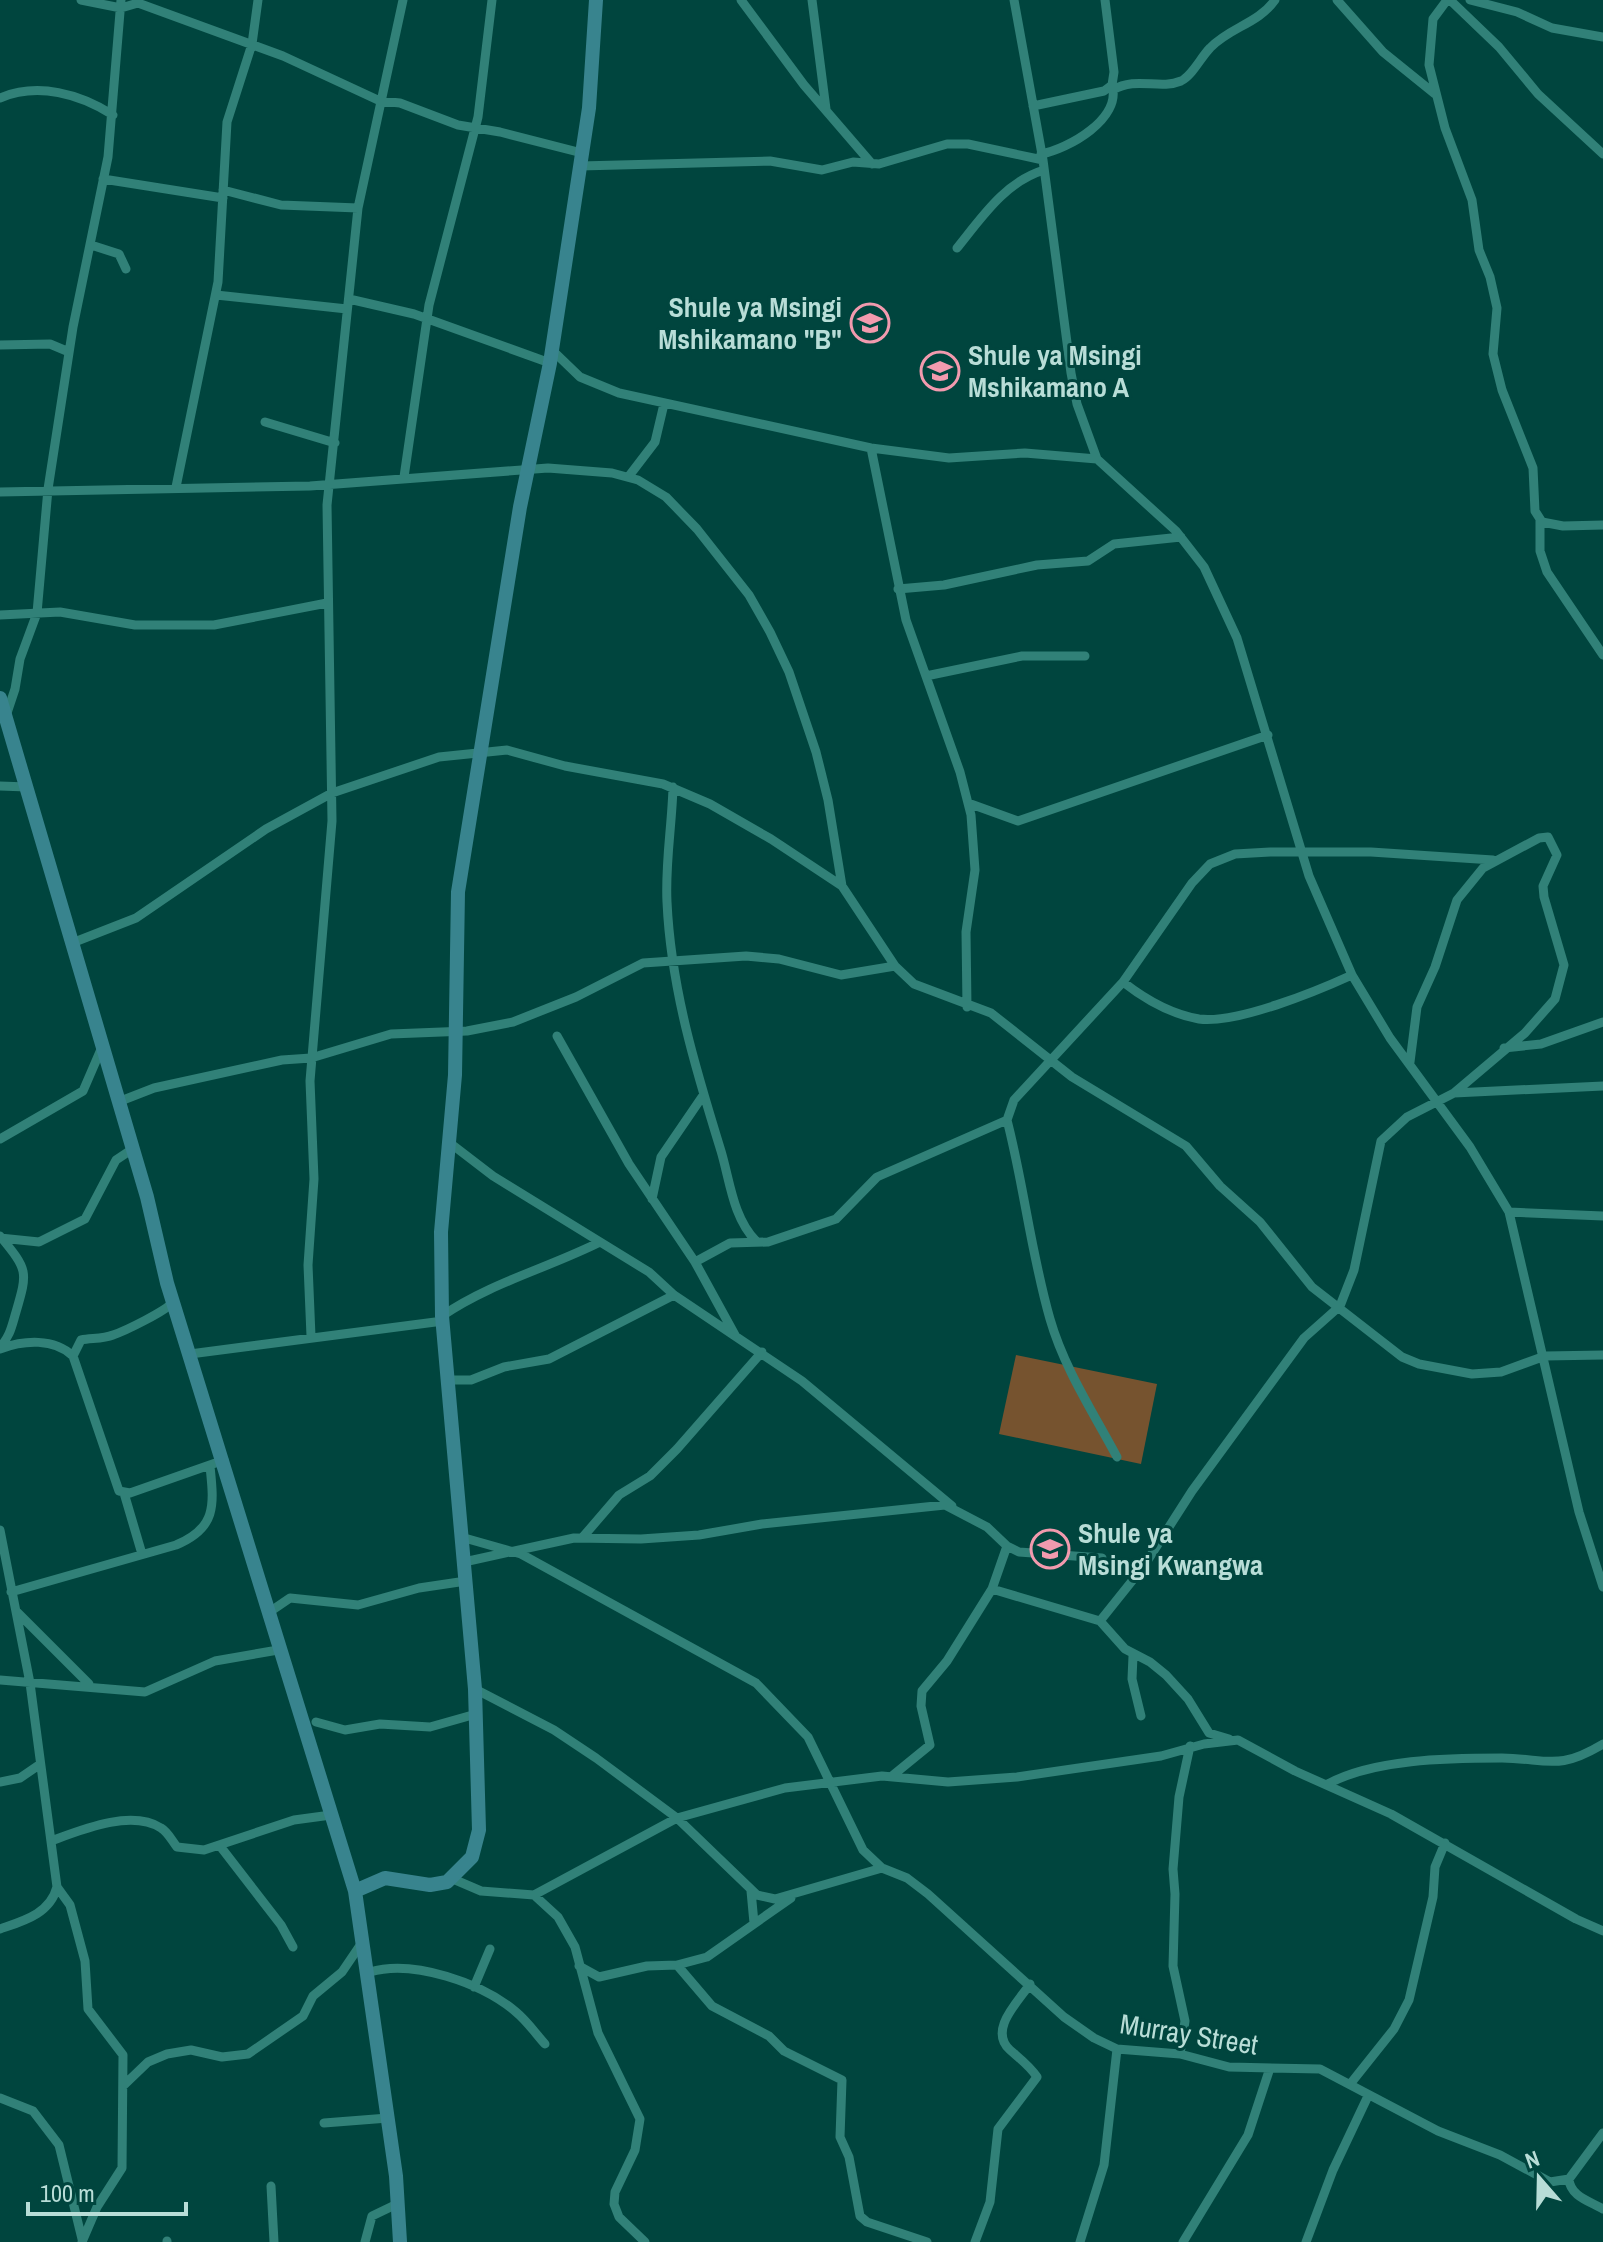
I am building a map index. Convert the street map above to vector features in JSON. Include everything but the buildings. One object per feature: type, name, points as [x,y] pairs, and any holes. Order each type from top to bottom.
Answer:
[{"type":"street","points":[[81,0],[138,3],[252,44],[380,101],[400,103],[444,121],[581,160],[770,161],[822,170],[853,162],[872,164],[947,144],[968,144],[1043,162]]},
{"type":"street","points":[[176,487],[216,295],[227,122],[252,44],[258,0]]},
{"type":"street","points":[[311,1336],[308,1265],[314,1179],[311,1058],[325,916],[332,793],[333,698],[327,603],[331,484],[358,208],[403,0]]},
{"type":"street","points":[[404,477],[427,319],[476,128],[492,0]]},
{"type":"street","points":[[355,1891],[385,1878],[430,1885],[453,1879],[472,1857],[479,1830],[475,1689],[446,1380],[441,1232],[450,1143],[458,892],[527,471],[551,356],[581,160],[596,0]]},
{"type":"street","points":[[741,0],[872,164]]},
{"type":"street","points":[[812,0],[826,109]]},
{"type":"street","points":[[1014,0],[1043,162],[1071,373],[1077,404],[1097,459],[1181,537],[1204,567],[1224,608],[1268,735],[1302,852],[1325,917],[1352,975],[1410,1063],[1440,1102],[1509,1212],[1579,1512],[1603,1587]]},
{"type":"street","points":[[957,248],[1007,189],[1043,162],[1082,139],[1109,106],[1114,72],[1105,0]]},
{"type":"street","points":[[1033,106],[1136,81],[1184,79],[1213,45],[1265,14],[1275,0]]},
{"type":"street","points":[[1337,0],[1383,52],[1436,95]]},
{"type":"street","points":[[1603,154],[1565,121],[1499,47],[1449,0],[1433,19],[1428,41],[1429,65],[1436,95],[1472,200],[1479,250],[1490,277],[1497,308],[1493,354],[1502,390],[1533,468],[1535,511],[1540,520],[1540,551],[1547,572],[1603,655]]},
{"type":"street","points":[[1470,0],[1517,12],[1552,28],[1603,37]]},
{"type":"street","points":[[6,716],[37,613],[48,489],[69,352],[113,115],[121,4]]},
{"type":"street","points":[[1,94],[50,91],[78,96],[113,115]]},
{"type":"street","points":[[103,179],[223,194],[281,205],[358,208]]},
{"type":"street","points":[[91,245],[119,254],[126,269]]},
{"type":"street","points":[[216,295],[348,304],[427,319],[551,356],[580,377],[601,387],[664,404],[871,448],[949,458],[1025,453],[1097,459]]},
{"type":"street","points":[[0,345],[50,344],[69,352]]},
{"type":"street","points":[[629,476],[655,442],[664,404]]},
{"type":"street","points":[[265,422],[335,443]]},
{"type":"street","points":[[871,448],[898,589],[968,803],[975,870],[966,932],[967,1007]]},
{"type":"street","points":[[0,492],[331,484],[548,468],[629,476],[666,497],[697,529],[749,595],[770,632],[789,672],[819,763],[842,886],[895,966],[914,984],[1001,1020],[1048,1061],[1186,1146],[1220,1186],[1260,1222],[1312,1287],[1340,1306],[1382,1343],[1419,1364],[1472,1374],[1501,1372],[1545,1356],[1603,1355]]},
{"type":"street","points":[[1540,520],[1563,526],[1603,525]]},
{"type":"street","points":[[898,589],[944,585],[1037,565],[1088,561],[1114,544],[1181,537]]},
{"type":"street","points":[[0,615],[60,612],[135,625],[214,625],[327,603]]},
{"type":"street","points":[[926,676],[1022,656],[1085,656]]},
{"type":"street","points":[[0,698],[190,1354],[217,1463],[268,1613],[355,1891],[370,1972],[400,2242]]},
{"type":"street","points":[[968,803],[1018,821],[1268,735]]},
{"type":"street","points":[[72,943],[136,918],[266,829],[332,793],[426,760],[481,750],[507,750],[565,766],[673,787],[771,839],[842,886]]},
{"type":"street","points":[[0,786],[27,787]]},
{"type":"street","points":[[673,787],[667,882],[673,959],[702,1097],[736,1206],[746,1230],[756,1241]]},
{"type":"street","points":[[1100,1621],[1144,1566],[1192,1491],[1304,1338],[1340,1306],[1354,1270],[1381,1141],[1407,1117],[1454,1093],[1549,1008],[1559,991],[1564,965],[1552,933],[1543,886],[1556,862],[1554,844],[1548,837],[1539,838],[1498,859],[1474,875],[1457,900],[1435,967],[1417,1007],[1410,1063]]},
{"type":"street","points":[[1117,1457],[1071,1374],[1050,1321],[1036,1271],[1021,1175],[1007,1120],[1014,1100],[1123,982],[1192,883],[1210,864],[1235,854],[1302,852],[1371,852],[1476,861],[1498,859]]},
{"type":"street","points":[[118,1102],[154,1088],[282,1060],[311,1058],[391,1034],[472,1031],[517,1021],[590,991],[633,966],[673,959],[779,959],[841,975],[895,966]]},
{"type":"street","points":[[1123,982],[1155,1005],[1203,1020],[1301,997],[1352,975]]},
{"type":"street","points":[[1504,1048],[1541,1044],[1603,1022]]},
{"type":"street","points":[[557,1036],[603,1120],[695,1262],[736,1338]]},
{"type":"street","points":[[0,1139],[83,1091],[102,1046]]},
{"type":"street","points":[[1454,1093],[1603,1086]]},
{"type":"street","points":[[652,1199],[661,1157],[702,1097]]},
{"type":"street","points":[[695,1262],[730,1243],[771,1241],[836,1219],[877,1177],[1007,1120]]},
{"type":"street","points":[[450,1143],[493,1176],[649,1272],[674,1295],[762,1352],[954,1507],[987,1527],[1007,1546],[1031,1554],[1102,1558]]},
{"type":"street","points":[[1,1237],[39,1242],[85,1219],[116,1160],[131,1150]]},
{"type":"street","points":[[1509,1212],[1603,1216]]},
{"type":"street","points":[[0,1348],[10,1333],[26,1279],[17,1257],[1,1237]]},
{"type":"street","points":[[190,1354],[443,1318],[482,1291],[554,1265],[600,1242]]},
{"type":"street","points":[[446,1380],[471,1380],[504,1367],[549,1359],[674,1295]]},
{"type":"street","points":[[73,1356],[81,1340],[114,1335],[134,1323],[163,1313],[173,1302]]},
{"type":"street","points":[[0,1348],[12,1344],[57,1344],[73,1356],[117,1486],[124,1493],[142,1554]]},
{"type":"street","points":[[582,1538],[622,1492],[650,1476],[677,1449],[762,1352]]},
{"type":"street","points":[[124,1493],[217,1463]]},
{"type":"street","points":[[11,1592],[176,1545],[206,1526],[217,1463]]},
{"type":"street","points":[[464,1562],[582,1538],[699,1535],[762,1524],[945,1505],[954,1507]]},
{"type":"street","points":[[0,1530],[30,1683],[57,1887],[53,1899],[39,1913],[0,1929]]},
{"type":"street","points":[[461,1537],[513,1551]]},
{"type":"street","points":[[892,1776],[930,1745],[921,1706],[922,1691],[947,1661],[992,1589],[1007,1546]]},
{"type":"street","name":"Murray Street","points":[[513,1551],[756,1683],[804,1731],[863,1850],[882,1868],[907,1878],[1078,2028],[1117,2049],[1180,2054],[1229,2067],[1320,2069],[1438,2131],[1500,2155],[1543,2180],[1555,2182],[1569,2179]]},
{"type":"street","points":[[268,1613],[290,1598],[358,1605],[419,1588],[466,1581]]},
{"type":"street","points":[[992,1589],[1100,1621],[1133,1656],[1147,1660],[1166,1675],[1188,1699],[1209,1733],[1245,1742],[1445,1843],[1496,1875],[1603,1931]]},
{"type":"street","points":[[15,1610],[89,1684]]},
{"type":"street","points":[[0,1680],[89,1684],[145,1692],[215,1661],[278,1650]]},
{"type":"street","points":[[1133,1656],[1132,1679],[1141,1716]]},
{"type":"street","points":[[475,1689],[554,1730],[677,1818],[751,1891],[775,1899],[882,1868]]},
{"type":"street","points":[[316,1722],[345,1730],[380,1724],[430,1727],[476,1714]]},
{"type":"street","points":[[453,1879],[481,1891],[534,1895],[677,1818],[755,1794],[892,1776],[948,1782],[1017,1777],[1161,1756],[1190,1746],[1232,1740]]},
{"type":"street","points":[[1326,1785],[1357,1769],[1398,1764],[1498,1758],[1554,1764],[1579,1758],[1603,1744]]},
{"type":"street","points":[[1180,2054],[1185,2021],[1173,1966],[1173,1869],[1183,1767],[1190,1746]]},
{"type":"street","points":[[0,1782],[20,1778],[39,1765]]},
{"type":"street","points":[[51,1841],[94,1828],[137,1820],[162,1828],[179,1848],[204,1850],[273,1826],[331,1815]]},
{"type":"street","points":[[1351,2083],[1394,2029],[1409,2000],[1433,1897],[1435,1867],[1445,1843]]},
{"type":"street","points":[[220,1846],[281,1925],[293,1947]]},
{"type":"street","points":[[57,1887],[70,1905],[82,1947],[88,1974],[88,2009],[122,2052],[122,2168],[97,2207],[82,2240]]},
{"type":"street","points":[[751,1891],[754,1923]]},
{"type":"street","points":[[584,1983],[647,1966],[677,1965],[714,1953],[796,1894]]},
{"type":"street","points":[[534,1895],[566,1929],[605,2051],[640,2119],[637,2142],[615,2192],[614,2204],[619,2217],[645,2242]]},
{"type":"street","points":[[123,2086],[148,2062],[167,2054],[191,2050],[222,2057],[248,2054],[303,2016],[313,1996],[349,1965],[365,1938]]},
{"type":"street","points":[[474,1987],[490,1949]]},
{"type":"street","points":[[677,1965],[712,2006],[769,2036],[784,2051],[842,2080],[840,2137],[849,2157],[860,2216],[867,2222],[927,2242]]},
{"type":"street","points":[[579,1966],[598,1977]]},
{"type":"street","points":[[370,1972],[388,1969],[423,1972],[474,1987],[514,2010],[545,2044]]},
{"type":"street","points":[[975,2242],[990,2202],[998,2129],[1036,2081],[1034,2072],[1003,2044],[1000,2035],[1004,2023],[1030,1984]]},
{"type":"street","points":[[1080,2242],[1104,2165],[1117,2049]]},
{"type":"street","points":[[1183,2242],[1248,2135],[1270,2068]]},
{"type":"street","points":[[1306,2242],[1333,2170],[1368,2096]]},
{"type":"street","points":[[0,2098],[33,2111],[59,2145],[82,2240]]},
{"type":"street","points":[[324,2123],[388,2118]]},
{"type":"street","points":[[1603,2133],[1569,2179],[1569,2187],[1578,2196],[1603,2209]]},
{"type":"street","points":[[271,2186],[274,2242]]},
{"type":"street","points":[[365,2242],[372,2216],[397,2204]]},
{"type":"shaded area","points":[[1016,1355],[1157,1384],[1141,1464],[999,1434]]},
{"type":"place","name":"Shule ya Msingi Mshikamano \"B\"","points":[[870,323]]},
{"type":"place","name":"Shule ya Msingi Mshikamano A","points":[[940,371]]},
{"type":"place","name":"Shule ya Msingi Kwangwa","points":[[1050,1549]]}]
